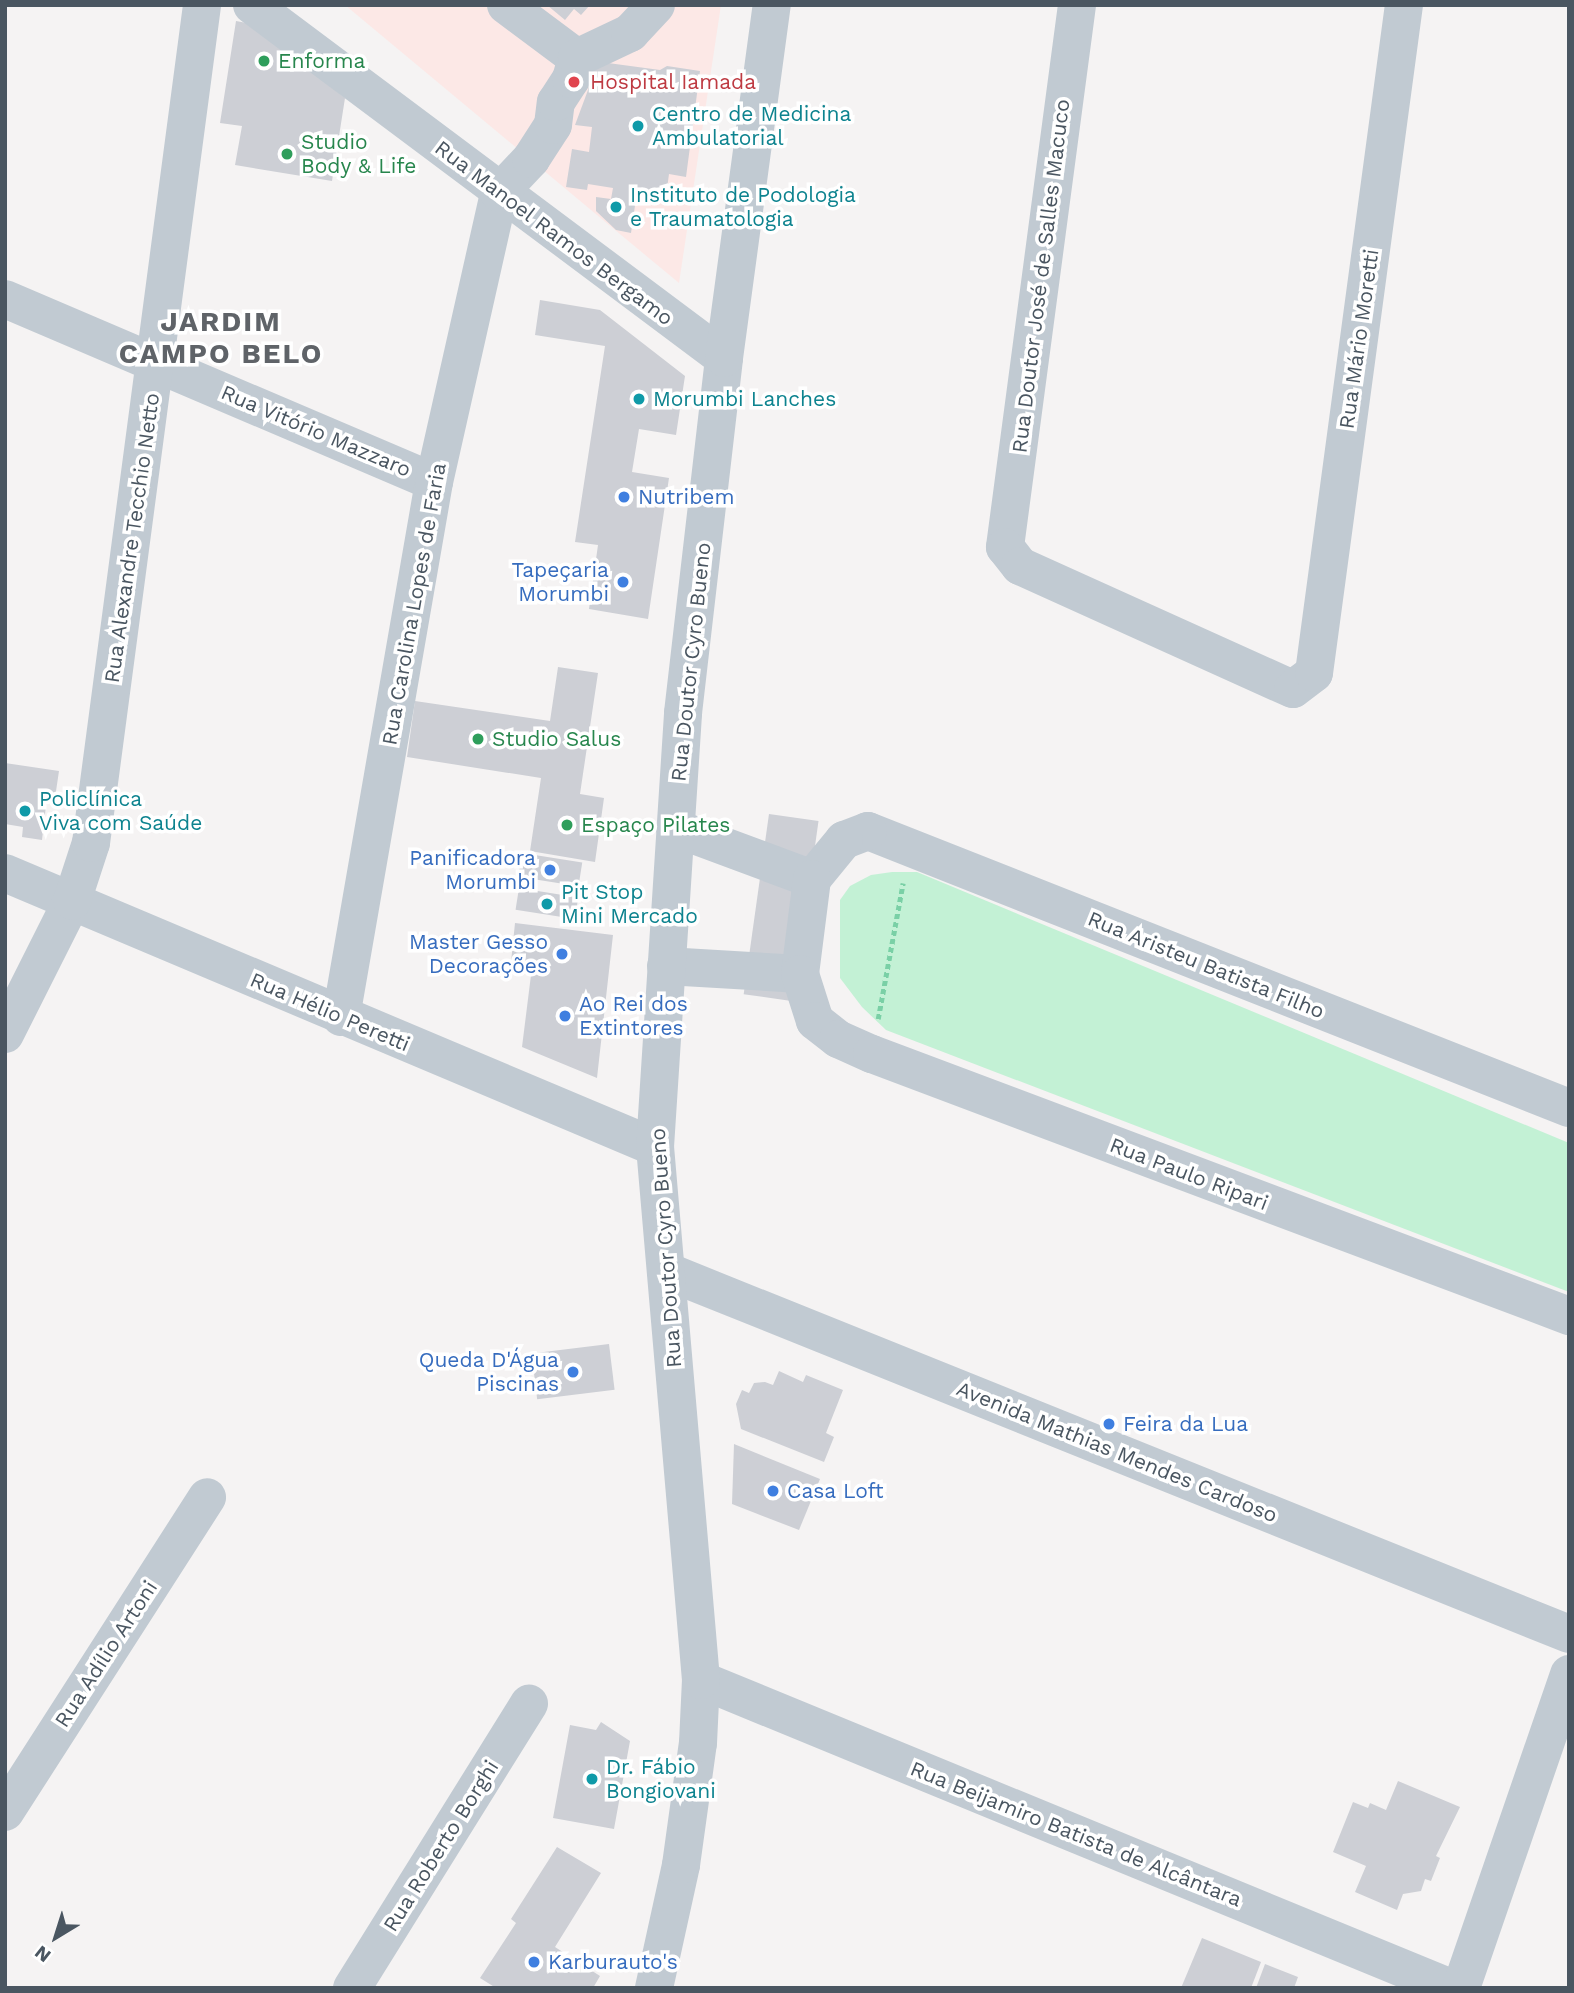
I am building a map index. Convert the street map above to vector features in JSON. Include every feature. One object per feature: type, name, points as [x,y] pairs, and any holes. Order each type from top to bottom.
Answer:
[{"type":"street","name":"Rua Alexandre Tecchio Netto","points":[[5,1034],[72,901],[91,844],[202,5]]},
{"type":"street","name":"Rua Manoel Ramos Bergamo","points":[[252,5],[499,193],[724,358]]},
{"type":"street","points":[[506,5],[577,58]]},
{"type":"street","points":[[499,193],[531,159],[553,125],[555,102],[571,79],[577,58],[630,33],[656,5]]},
{"type":"street","name":"Rua Doutor Cyro Bueno","points":[[654,1988],[681,1865],[698,1743],[701,1680],[655,1147],[682,713],[724,358],[772,5]]},
{"type":"street","name":"Rua Doutor José de Salles Macuco","points":[[1077,5],[1005,547],[1020,566],[1293,689],[1314,673]]},
{"type":"street","name":"Rua Mário Moretti","points":[[1314,673],[1404,5]]},
{"type":"street","name":"Rua Carolina Lopes de Faria","points":[[341,1017],[434,482],[499,193]]},
{"type":"street","name":"Rua Vitório Mazzaro","points":[[5,299],[434,482]]},
{"type":"street","points":[[666,966],[800,974],[813,879],[675,828]]},
{"type":"street","name":"Rua Aristeu Batista Filho","points":[[813,879],[844,840],[868,831],[1569,1108]]},
{"type":"street","name":"Rua Hélio Peretti","points":[[5,873],[341,1017],[655,1147]]},
{"type":"street","name":"Rua Paulo Ripari","points":[[800,974],[815,1021],[838,1039],[1569,1316]]},
{"type":"street","name":"Avenida Mathias Mendes Cardoso","points":[[666,1271],[1569,1634]]},
{"type":"street","name":"Rua Adílio Artoni","points":[[5,1812],[207,1497]]},
{"type":"street","points":[[1461,1988],[1569,1674]]},
{"type":"street","name":"Rua Beijamiro Batista de Alcântara","points":[[701,1680],[1451,1988]]},
{"type":"street","name":"Rua Roberto Borghi","points":[[352,1988],[529,1704]]},
{"type":"path","points":[[872,1054],[910,848]]},
{"type":"shaded area","name":"Hospital Iamada","points":[[345,5],[721,5],[679,283],[603,220]]},
{"type":"green space","points":[[917,872],[1569,1143],[1569,1292],[886,1030],[862,1007],[840,978],[840,900],[850,886],[871,875]]},
{"type":"building","points":[[547,5],[590,5],[581,15],[574,9],[565,20]]},
{"type":"building","name":"Enforma","points":[[236,21],[252,24],[345,98],[332,181],[235,165],[242,126],[220,123]]},
{"type":"building","name":"Centro de Medicina Ambulatorial","points":[[593,56],[608,63],[660,70],[667,66],[700,71],[686,177],[669,174],[666,196],[637,192],[631,233],[616,230],[596,211],[596,197],[611,199],[613,188],[588,184],[587,190],[566,187],[572,149],[589,152],[592,127],[575,125],[588,90]]},
{"type":"building","points":[[540,300],[600,310],[685,376],[676,435],[639,429],[632,472],[669,478],[648,619],[589,609],[598,545],[575,542],[605,346],[535,335]]},
{"type":"building","points":[[558,667],[598,673],[580,794],[604,798],[595,862],[530,851],[541,778],[407,757],[415,701],[550,721]]},
{"type":"building","name":"Policlínica Viva com Saúde","points":[[5,763],[59,771],[55,798],[47,797],[42,840],[22,837],[23,827],[5,824]]},
{"type":"building","points":[[769,814],[819,821],[793,1001],[744,994]]},
{"type":"building","name":"Panificadora Morumbi","points":[[522,853],[582,863],[578,886],[518,877]]},
{"type":"building","name":"Pit Stop Mini Mercado","points":[[519,888],[578,897],[575,919],[516,910]]},
{"type":"building","points":[[515,923],[613,935],[597,1078],[522,1047],[531,975],[510,972]]},
{"type":"building","name":"Queda D'Água Piscinas","points":[[609,1344],[615,1390],[537,1399],[532,1354]]},
{"type":"building","points":[[779,1371],[803,1382],[806,1375],[843,1390],[826,1433],[834,1437],[824,1462],[741,1429],[736,1404],[742,1390],[749,1393],[754,1383],[765,1382],[773,1385]]},
{"type":"building","name":"Casa Loft","points":[[734,1444],[820,1479],[799,1530],[732,1504]]},
{"type":"building","name":"Dr. Fábio Bongiovani","points":[[601,1722],[630,1741],[614,1829],[553,1818],[570,1725],[596,1730]]},
{"type":"building","points":[[1398,1781],[1460,1807],[1436,1856],[1440,1858],[1431,1881],[1425,1879],[1421,1891],[1403,1894],[1397,1910],[1355,1892],[1366,1866],[1333,1852],[1353,1802],[1368,1808],[1370,1803],[1386,1810]]},
{"type":"building","points":[[557,1847],[601,1873],[555,1947],[600,1976],[593,1988],[496,1988],[480,1978],[516,1923],[511,1919]]},
{"type":"building","points":[[1202,1938],[1261,1962],[1251,1988],[1181,1988]]},
{"type":"building","points":[[1265,1964],[1298,1977],[1294,1988],[1256,1988]]},
{"type":"place","name":"Enforma","points":[[264,61]]},
{"type":"place","name":"Hospital Iamada","points":[[574,82]]},
{"type":"place","name":"Centro de Medicina Ambulatorial","points":[[638,126]]},
{"type":"place","name":"Studio Body & Life","points":[[287,154]]},
{"type":"place","name":"Instituto de Podologia e Traumatologia","points":[[616,207]]},
{"type":"place","name":"Morumbi Lanches","points":[[639,399]]},
{"type":"place","name":"Nutribem","points":[[624,497]]},
{"type":"place","name":"Tapeçaria Morumbi","points":[[623,582]]},
{"type":"place","name":"Studio Salus","points":[[478,739]]},
{"type":"place","name":"Policlínica Viva com Saúde","points":[[25,811]]},
{"type":"place","name":"Espaço Pilates","points":[[567,825]]},
{"type":"place","name":"Panificadora Morumbi","points":[[550,870]]},
{"type":"place","name":"Pit Stop Mini Mercado","points":[[547,904]]},
{"type":"place","name":"Master Gesso Decorações","points":[[562,954]]},
{"type":"place","name":"Ao Rei dos Extintores","points":[[565,1016]]},
{"type":"place","name":"Queda D'Água Piscinas","points":[[573,1372]]},
{"type":"place","name":"Feira da Lua","points":[[1109,1424]]},
{"type":"place","name":"Casa Loft","points":[[773,1491]]},
{"type":"place","name":"Dr. Fábio Bongiovani","points":[[592,1779]]},
{"type":"place","name":"Karburauto's","points":[[534,1962]]},
{"type":"district","name":"JARDIM CAMPO BELO","points":[[221,338]]}]
